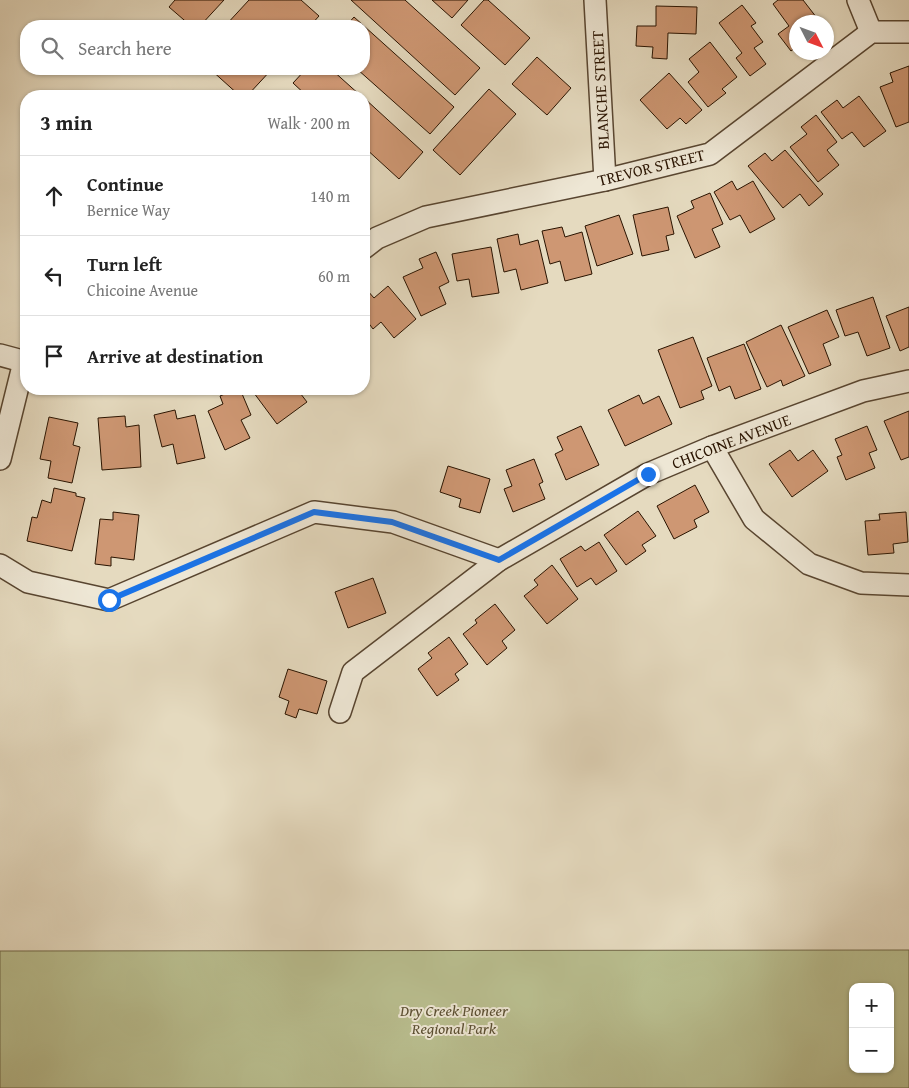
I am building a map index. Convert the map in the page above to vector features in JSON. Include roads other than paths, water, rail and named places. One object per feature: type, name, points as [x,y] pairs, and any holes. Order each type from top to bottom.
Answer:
[{"type":"street","name":"BLANCHE STREET","points":[[596,0],[604,180]]},
{"type":"street","points":[[858,0],[871,32],[909,32]]},
{"type":"street","name":"TREVOR STREET","points":[[370,243],[377,238],[426,217],[604,180],[710,154],[871,32]]},
{"type":"street","points":[[0,355],[20,361]]},
{"type":"street","points":[[0,459],[20,381]]},
{"type":"street","name":"CHICOINE AVENUE","points":[[340,712],[353,672],[499,560],[648,474],[712,447],[863,391],[909,381]]},
{"type":"street","points":[[712,447],[754,519],[809,564],[862,583],[909,585]]},
{"type":"street","points":[[0,565],[28,582],[109,600],[314,512],[392,522],[499,560]]},
{"type":"park label","name":"Dry Creek Pioneer Regional Park","points":[[454,1019]]}]
